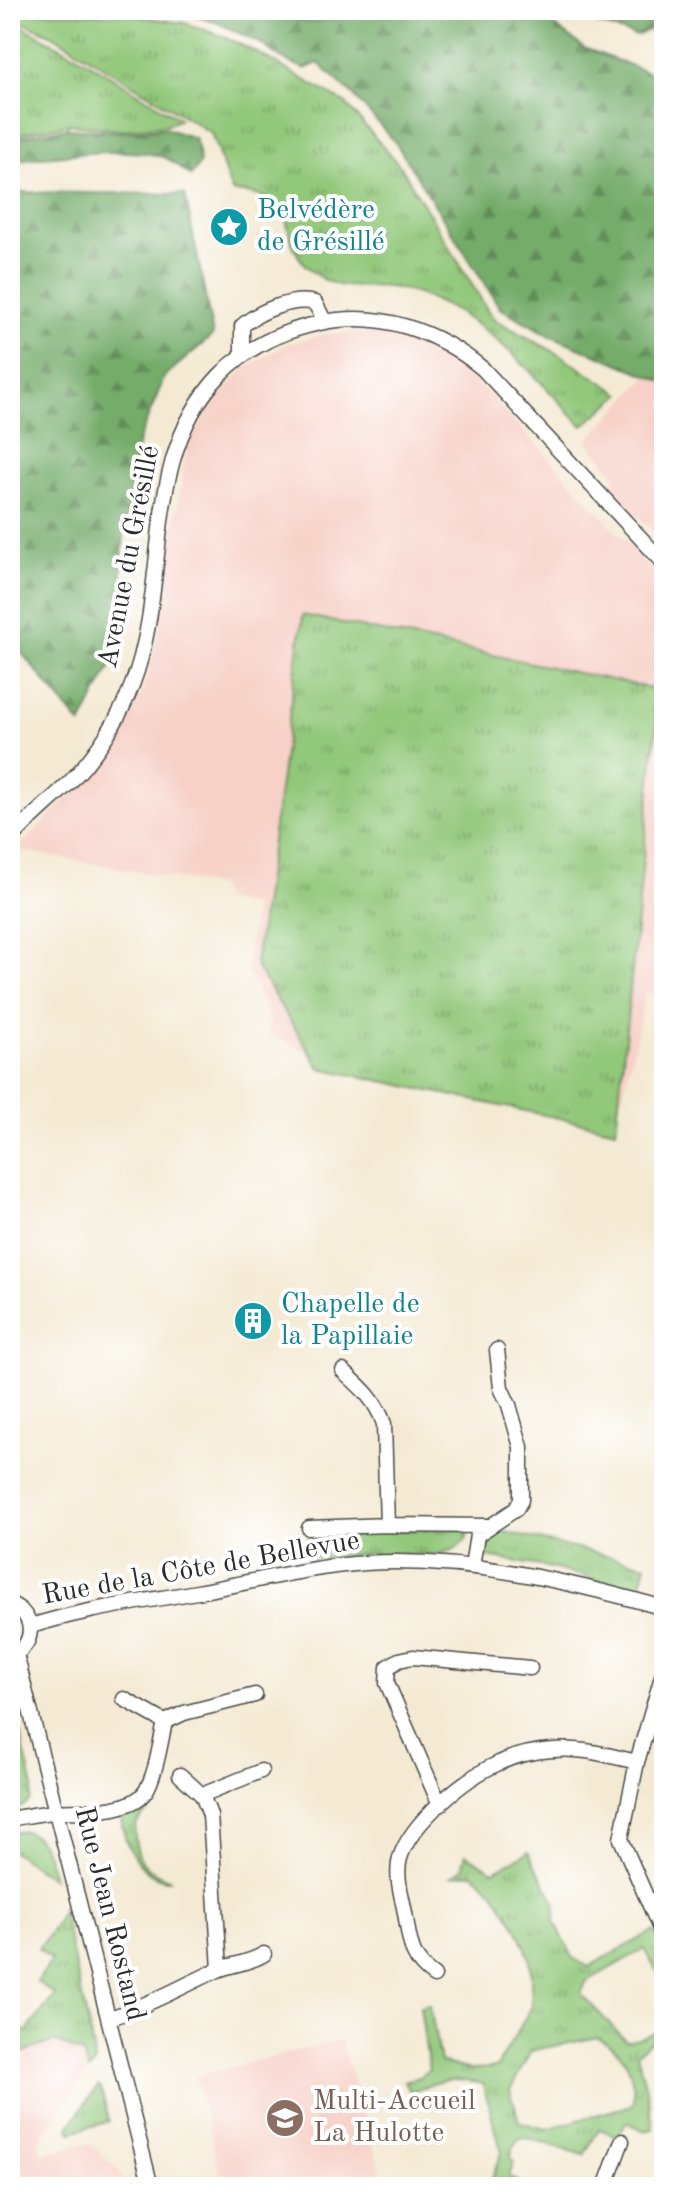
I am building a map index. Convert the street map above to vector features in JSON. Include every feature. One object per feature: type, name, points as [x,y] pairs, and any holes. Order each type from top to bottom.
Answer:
[{"type":"street","points":[[242,355],[242,326],[262,314],[304,300],[315,303],[325,322]]},
{"type":"street","name":"Avenue du Grésillé","points":[[10,840],[95,752],[123,707],[147,635],[173,457],[200,398],[242,355],[280,335],[325,322],[364,319],[402,325],[439,339],[483,369],[664,563]]},
{"type":"street","points":[[472,1566],[477,1535],[516,1509],[521,1500],[521,1447],[501,1388],[497,1350]]},
{"type":"street","points":[[343,1371],[370,1395],[384,1424],[387,1525]]},
{"type":"street","points":[[309,1528],[489,1526]]},
{"type":"street","name":"Rue de la Côte de Bellevue","points":[[31,1626],[68,1615],[366,1563],[472,1566],[664,1608]]},
{"type":"street","points":[[10,1604],[24,1613],[31,1626],[28,1643],[13,1655]]},
{"type":"street","name":"Rue Jean Rostand","points":[[13,1655],[57,1812],[151,2187]]},
{"type":"street","points":[[440,1805],[387,1683],[388,1667],[399,1660],[413,1657],[530,1668]]},
{"type":"street","points":[[662,1933],[621,1839],[637,1762],[657,1720],[664,1670]]},
{"type":"street","points":[[165,1722],[184,1713],[255,1695]]},
{"type":"street","points":[[124,1699],[165,1722]]},
{"type":"street","points":[[10,1819],[57,1812],[95,1811],[128,1804],[140,1798],[154,1766],[165,1722]]},
{"type":"street","points":[[434,1976],[420,1967],[413,1953],[399,1878],[399,1862],[410,1839],[440,1805],[484,1771],[517,1756],[575,1749],[637,1762]]},
{"type":"street","points":[[202,1795],[261,1771]]},
{"type":"street","points":[[180,1775],[202,1795],[213,1831],[220,1969]]},
{"type":"street","points":[[110,2018],[191,1985],[220,1969],[264,1954]]},
{"type":"street","points":[[605,2187],[622,2141]]},
{"type":"shaded area","points":[[379,333],[402,339],[456,366],[490,395],[664,582],[664,995],[646,992],[623,1096],[341,1063],[303,1049],[269,1035],[269,1021],[247,969],[254,906],[223,900],[219,886],[16,850],[96,769],[127,725],[148,675],[158,633],[184,462],[190,440],[214,400],[245,369],[286,344],[327,334]]},
{"type":"shaded area","points":[[655,368],[664,372],[664,543],[614,491],[615,475],[587,441]]},
{"type":"shaded area","name":"Multi-Accueil La Hulotte","points":[[341,2040],[381,2173],[307,2187],[223,2187],[196,2076]]},
{"type":"shaded area","points":[[55,2041],[83,2054],[89,2071],[39,2141],[41,2153],[89,2143],[119,2170],[124,2187],[10,2187],[10,2057]]},
{"type":"green space","points":[[256,9],[312,22],[321,21],[340,10],[534,10],[584,48],[664,78],[664,382],[549,335],[500,308],[395,142],[354,96],[318,63],[305,69],[280,58],[260,43],[189,10]]},
{"type":"green space","points":[[573,10],[664,10],[664,23],[636,36],[598,24]]},
{"type":"green space","points":[[10,11],[127,15],[185,23],[254,51],[345,103],[401,167],[495,320],[560,355],[621,394],[583,426],[502,345],[446,306],[402,289],[340,285],[322,279],[300,259],[281,209],[257,195],[232,192],[211,133],[51,34],[10,17]]},
{"type":"green space","points":[[10,23],[22,26],[83,59],[180,119],[166,125],[122,130],[72,124],[10,135]]},
{"type":"green space","points":[[68,128],[123,132],[164,128],[195,138],[200,163],[191,176],[165,158],[133,152],[10,161],[10,138]]},
{"type":"green space","points":[[10,192],[185,194],[213,335],[165,376],[139,439],[124,532],[117,654],[81,725],[10,639]]},
{"type":"green space","points":[[303,615],[660,690],[616,1130],[320,1068],[255,965]]},
{"type":"green space","points":[[462,1529],[468,1534],[465,1541],[455,1549],[440,1554],[348,1555],[307,1560],[306,1540],[313,1533]]},
{"type":"green space","points":[[496,1530],[646,1565],[639,1591],[547,1567],[487,1557],[481,1546]]},
{"type":"green space","points":[[10,1691],[33,1787],[30,1801],[10,1810]]},
{"type":"green space","points":[[157,1780],[168,1785],[159,1800],[139,1820],[135,1841],[146,1866],[171,1880],[151,1874],[143,1867],[130,1849],[122,1827],[121,1817],[138,1806]]},
{"type":"green space","points":[[25,1831],[42,1845],[53,1879],[10,1849],[10,1833]]},
{"type":"green space","points":[[528,1852],[556,1904],[555,1922],[573,1958],[588,1967],[653,1931],[658,1938],[664,1935],[664,1973],[656,1970],[644,1949],[586,1982],[581,1994],[626,2041],[664,2030],[664,2040],[650,2042],[637,2053],[653,2129],[645,2131],[627,2122],[618,2136],[599,2129],[584,2155],[520,2138],[510,2159],[514,2161],[509,2177],[518,2181],[516,2187],[490,2183],[502,2153],[483,2084],[446,2080],[411,2093],[404,2081],[420,2077],[429,2070],[420,2007],[430,2005],[440,2062],[471,2070],[497,2067],[532,2006],[530,1958],[517,1928],[494,1892],[473,1873],[452,1876],[462,1868],[466,1854],[494,1871]],"holes":[[[598,2037],[618,2051],[627,2064],[633,2086],[631,2105],[547,2129],[520,2122],[510,2090],[531,2051]]]},
{"type":"green space","points":[[62,1909],[89,2027],[95,2064],[89,2071],[83,2054],[55,2041],[10,2057],[10,2025],[12,2023],[26,2032],[55,1995],[37,1982],[52,1960],[38,1949],[54,1927]]},
{"type":"green space","points":[[98,2086],[109,2121],[71,2132],[69,2127]]},
{"type":"waterway","points":[[638,10],[664,24]]},
{"type":"place","name":"Belvédère de Grésillé","points":[[229,227]]},
{"type":"place","name":"Chapelle de la Papillaie","points":[[253,1321]]},
{"type":"place","name":"Multi-Accueil La Hulotte","points":[[285,2118]]}]
